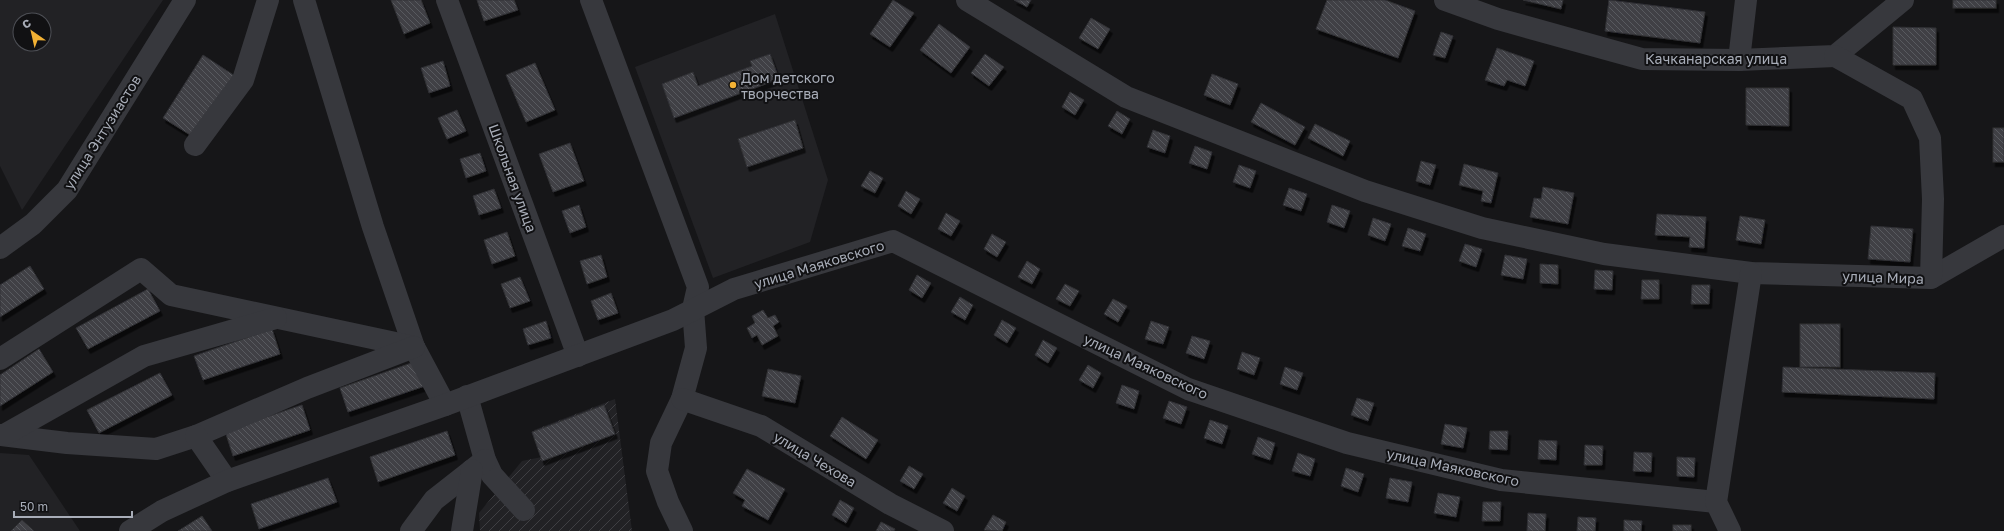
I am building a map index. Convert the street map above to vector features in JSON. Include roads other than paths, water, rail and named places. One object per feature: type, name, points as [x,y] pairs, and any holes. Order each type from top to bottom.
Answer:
[{"type":"street","name":"улица Энтузиастов","points":[[0,248],[33,224],[67,190],[185,0]]},
{"type":"street","points":[[195,145],[243,80],[268,0]]},
{"type":"street","points":[[304,0],[373,226],[414,346],[445,405]]},
{"type":"street","name":"Школьная улица","points":[[447,0],[578,356]]},
{"type":"street","points":[[591,0],[698,287],[693,309],[696,348],[682,398],[661,443],[657,471],[668,502],[682,531]]},
{"type":"street","name":"улица Мира","points":[[967,0],[1126,97],[1365,191],[1482,228],[1604,254],[1751,273],[1931,278],[2004,236]]},
{"type":"street","name":"Качканарская улица","points":[[1445,0],[1498,19],[1642,59],[1739,60],[1835,56]]},
{"type":"street","points":[[1739,60],[1746,0]]},
{"type":"street","points":[[1903,0],[1835,56],[1912,99],[1930,138],[1933,199],[1931,278]]},
{"type":"street","name":"улица Маяковского","points":[[130,531],[162,511],[227,481],[445,405],[674,320],[734,289],[893,241],[1188,389],[1347,443],[1501,480],[1716,502]]},
{"type":"street","points":[[0,359],[141,269],[171,295],[414,346]]},
{"type":"street","points":[[1730,531],[1716,502],[1751,273]]},
{"type":"street","points":[[2,435],[144,356],[279,317]]},
{"type":"street","points":[[2,435],[66,443],[156,449],[196,436],[307,388],[414,346]]},
{"type":"street","points":[[462,531],[462,520],[478,465],[467,396]]},
{"type":"street","name":"улица Чехова","points":[[682,398],[761,426],[890,504],[942,531]]},
{"type":"street","points":[[196,436],[227,481]]},
{"type":"street","points":[[478,465],[492,475],[524,510]]},
{"type":"street","points":[[411,531],[434,500],[478,465]]},
{"type":"place","name":"Дом детского творчества","points":[[733,85]]}]
